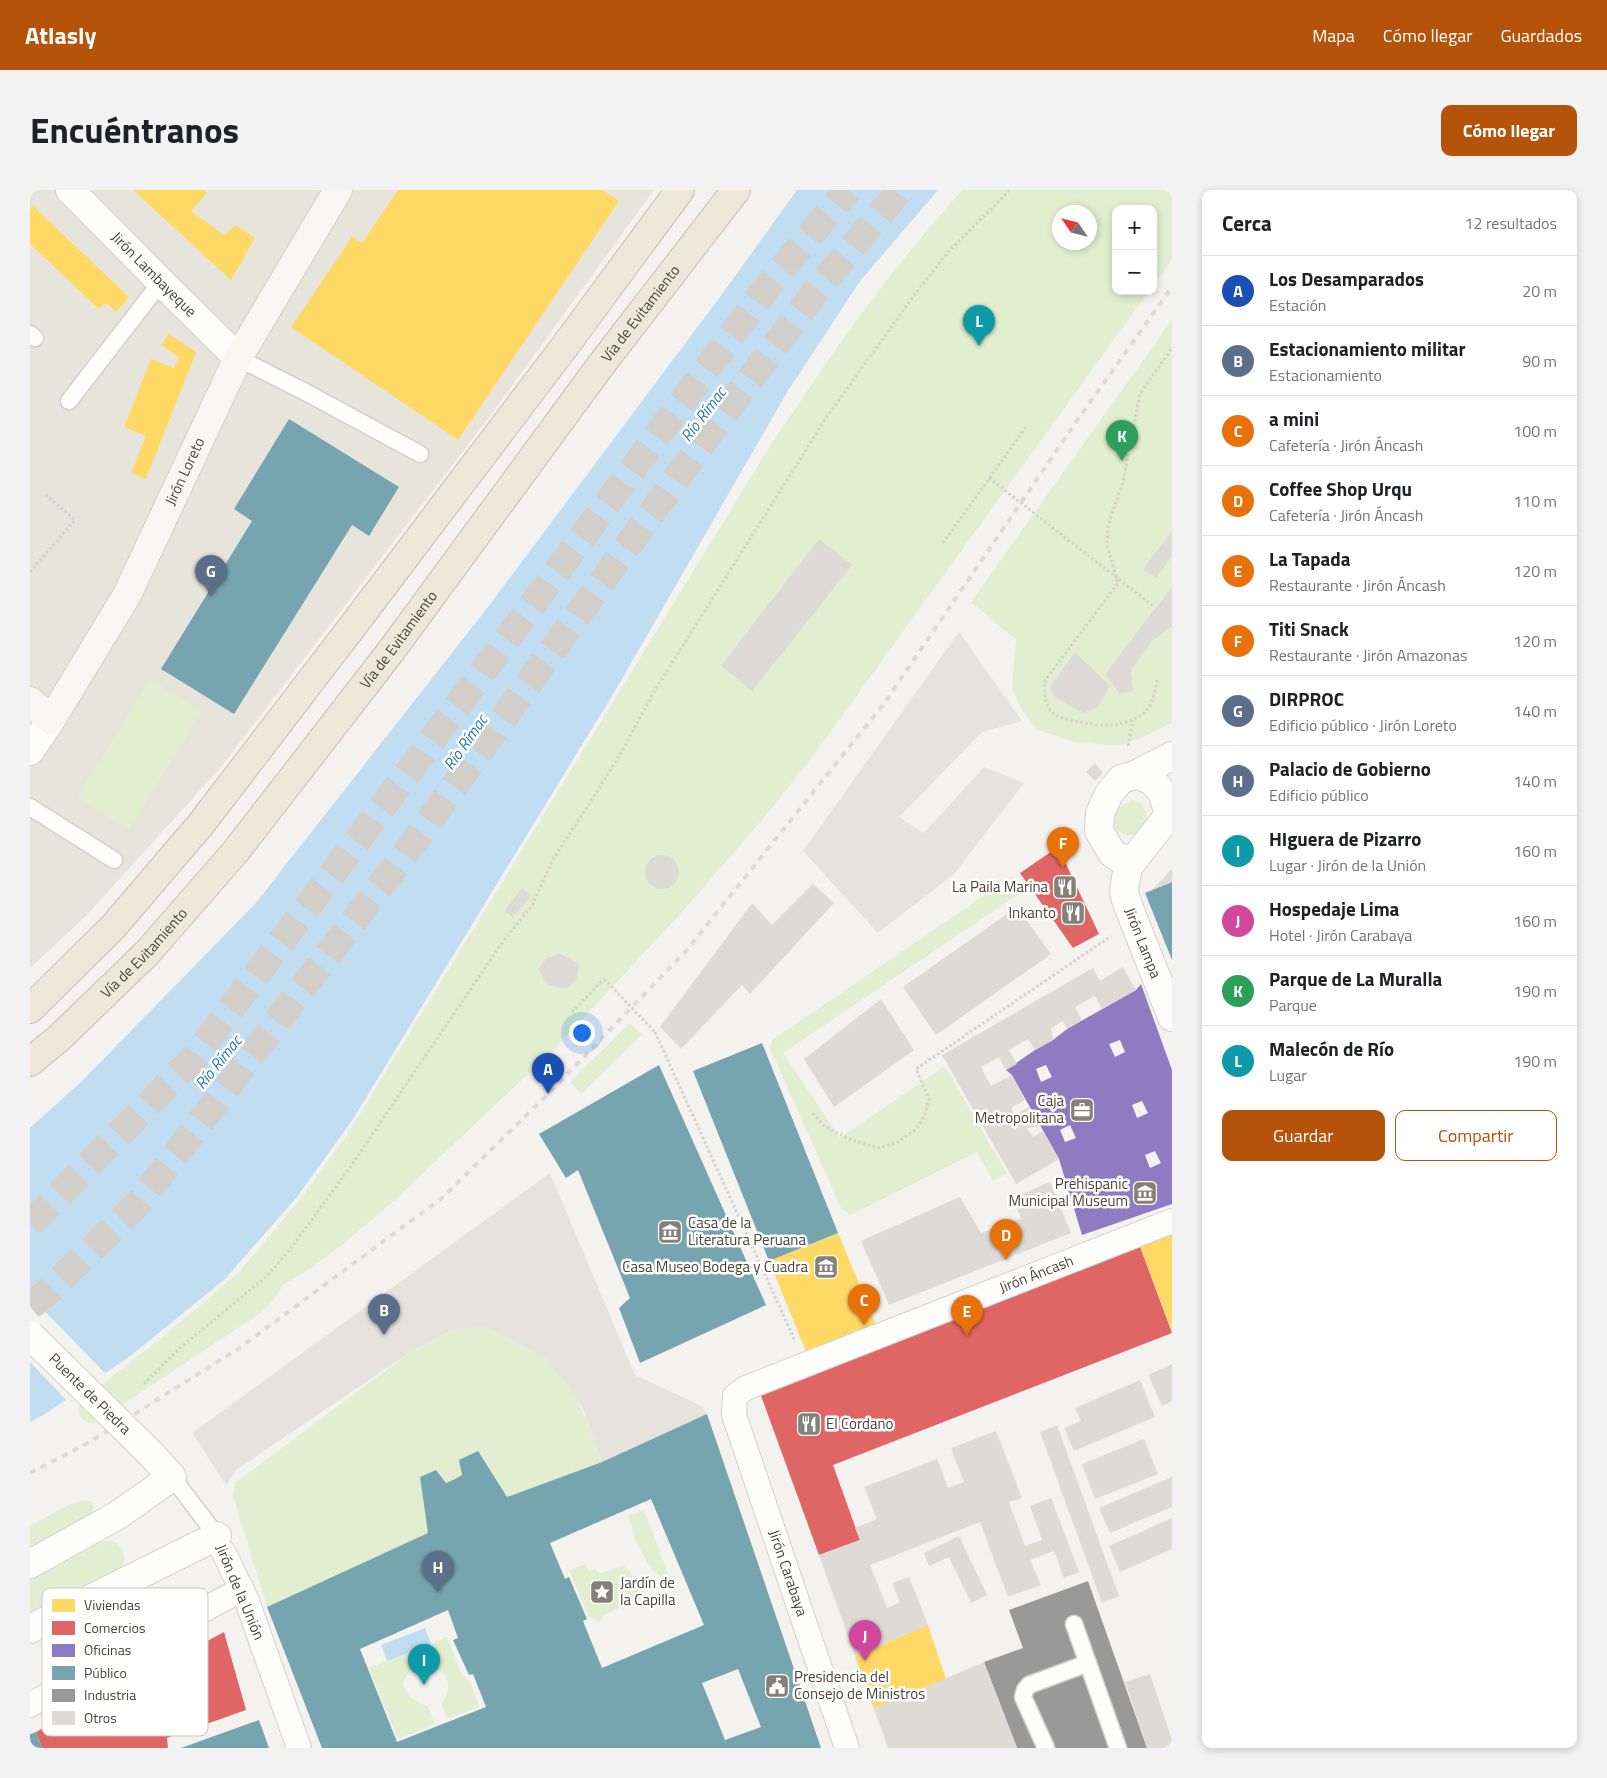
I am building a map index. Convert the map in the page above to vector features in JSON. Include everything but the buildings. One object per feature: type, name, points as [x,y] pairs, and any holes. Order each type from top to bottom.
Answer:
[{"type":"highway","points":[[30,1009],[113,927],[200,824],[364,612],[680,190]]},
{"type":"highway","name":"Vía de Evitamiento","points":[[30,1062],[59,1038],[147,953],[236,850],[391,651],[601,365],[736,190]]},
{"type":"main road","name":"Jirón Loreto","points":[[51,720],[127,595],[238,358],[338,190]]},
{"type":"main road","points":[[30,701],[51,720]]},
{"type":"street","name":"Jirón Lambayeque","points":[[70,190],[238,358]]},
{"type":"street","name":"Jirón Loreto","points":[[30,751],[51,720]]},
{"type":"street","points":[[1135,858],[1121,859],[1116,857],[1109,849],[1099,831],[1100,813],[1113,788],[1121,779],[1135,775],[1172,756]]},
{"type":"street","points":[[1130,909],[1126,875],[1128,868],[1170,814],[1160,789],[1144,776],[1135,775]]},
{"type":"street","name":"Jirón Lampa","points":[[1130,909],[1172,1017]]},
{"type":"street","name":"Jirón Áncash","points":[[735,1396],[746,1388],[1172,1221]]},
{"type":"street","name":"Puente de Piedra","points":[[30,1335],[150,1453]]},
{"type":"street","name":"Jirón Carabaya","points":[[735,1396],[734,1415],[847,1748]]},
{"type":"street","name":"Jirón de la Unión","points":[[150,1453],[172,1478]]},
{"type":"street","points":[[30,1564],[118,1515],[172,1478]]},
{"type":"street","points":[[120,1588],[220,1544]]},
{"type":"street","name":"Jirón de la Unión","points":[[220,1544],[242,1589],[299,1748]]},
{"type":"street","points":[[208,1608],[242,1589]]},
{"type":"street","points":[[30,1628],[42,1623]]},
{"type":"street","points":[[30,1705],[42,1698]]},
{"type":"lane","points":[[69,401],[161,282]]},
{"type":"lane","points":[[238,358],[420,454]]},
{"type":"lane","points":[[30,807],[114,860]]},
{"type":"lane","name":"Jirón de la Unión","points":[[172,1478],[220,1544]]},
{"type":"lane","points":[[1074,1624],[1118,1748]]},
{"type":"lane","points":[[1046,1748],[1023,1697],[1025,1690],[1029,1685],[1088,1663]]},
{"type":"path","points":[[144,1384],[180,1348],[267,1276],[291,1248],[345,1173],[498,947],[532,905],[553,858],[593,798],[622,751],[655,690],[826,418],[914,294],[948,251],[1010,190]]},
{"type":"path","points":[[1157,680],[1153,700],[1146,712],[1133,720],[1110,726],[1057,717],[1045,703],[1044,682],[1118,583],[1106,545],[1108,525],[1123,482],[1140,394],[1172,348]]},
{"type":"path","points":[[943,543],[1026,427]]},
{"type":"path","points":[[989,478],[1152,606]]},
{"type":"path","points":[[30,572],[75,520],[45,494]]},
{"type":"path","points":[[813,1113],[822,1125],[849,1139],[877,1148],[896,1143],[916,1129],[925,1115],[929,1099],[916,1069],[1130,909]]},
{"type":"path","points":[[572,1012],[604,979],[656,1032],[806,1364]]},
{"type":"shaded area","points":[[30,190],[654,190],[493,412],[221,767],[86,916],[30,968]]},
{"type":"shaded area","points":[[959,632],[1022,721],[982,732],[899,817],[924,833],[984,767],[1024,783],[954,874],[878,933],[803,851]]},
{"type":"shaded area","points":[[550,1173],[635,1375],[702,1406],[707,1414],[602,1462],[583,1409],[567,1384],[547,1360],[487,1327],[453,1329],[409,1353],[236,1470],[226,1485],[192,1433]]},
{"type":"green space","points":[[962,190],[1172,190],[1172,260],[1157,281],[1157,205],[1112,205],[1112,295],[1146,295],[813,756],[762,820],[681,913],[545,1058],[397,1198],[348,1240],[311,1268],[283,1285],[273,1301],[262,1312],[93,1424],[84,1420],[79,1414],[78,1408],[92,1393],[164,1336],[237,1274],[299,1201],[347,1135],[772,443],[835,350],[906,255]]},
{"type":"green space","points":[[1172,320],[1172,723],[1123,745],[1074,742],[1036,729],[1020,707],[1012,687],[1016,640],[971,602]]},
{"type":"green space","points":[[150,679],[202,712],[129,830],[77,797]]},
{"type":"green space","points":[[1133,800],[1142,803],[1146,812],[1146,820],[1137,835],[1129,835],[1119,832],[1112,822],[1119,808]]},
{"type":"green space","points":[[1013,876],[1023,891],[783,1053],[840,1138],[945,1066],[1007,1174],[993,1181],[977,1152],[850,1215],[841,1208],[770,1048],[772,1040]]},
{"type":"green space","points":[[630,1023],[642,1035],[581,1094],[570,1082]]},
{"type":"green space","points":[[487,1327],[535,1351],[558,1372],[567,1383],[581,1408],[602,1462],[507,1497],[462,1475],[446,1483],[436,1470],[420,1477],[428,1533],[267,1607],[233,1496],[235,1483],[409,1353],[453,1329]]},
{"type":"green space","points":[[82,1501],[91,1501],[94,1508],[90,1515],[30,1546],[30,1526],[68,1505]]},
{"type":"green space","points":[[644,1510],[672,1584],[653,1571],[635,1539],[628,1515]]},
{"type":"green space","points":[[110,1540],[115,1542],[124,1552],[124,1561],[120,1571],[86,1588],[42,1588],[42,1610],[30,1616],[30,1578],[104,1541]]},
{"type":"green space","points":[[585,1564],[589,1572],[595,1569],[600,1574],[624,1565],[645,1592],[640,1607],[633,1601],[604,1615],[600,1623],[588,1615],[569,1570]]},
{"type":"green space","points":[[447,1637],[462,1676],[469,1680],[479,1707],[447,1719],[442,1703],[448,1691],[447,1680],[442,1673],[434,1668],[425,1666],[415,1668],[407,1674],[403,1685],[412,1698],[428,1706],[435,1724],[398,1739],[369,1668]]},
{"type":"water","name":"Río Rímac","points":[[797,190],[938,190],[860,281],[786,394],[615,691],[353,1119],[297,1197],[224,1280],[129,1357],[45,1414],[30,1422],[30,1128],[81,1082],[255,904],[488,607],[720,297]]},
{"type":"water","points":[[425,1628],[431,1644],[387,1661],[381,1645]]},
{"type":"pier","points":[[30,1296],[107,1375],[68,1402],[30,1362]]},
{"type":"tunnel","points":[[30,1224],[193,1059],[393,793],[771,282],[848,190]]},
{"type":"tunnel","points":[[30,1306],[48,1292],[141,1200],[417,838],[697,450],[815,292],[900,190]]},
{"type":"railway","points":[[30,1473],[88,1443],[238,1349],[442,1198],[548,1094],[686,951],[883,705],[1076,422],[1172,287]]},
{"type":"place","name":"Malecón de Río","points":[[979,346]]},
{"type":"place","name":"Parque de La Muralla","points":[[1122,461]]},
{"type":"place","name":"DIRPROC","points":[[211,596]]},
{"type":"place","name":"Titi Snack","points":[[1063,868]]},
{"type":"place","name":"La Paila Marina","points":[[1065,887]]},
{"type":"place","name":"Inkanto","points":[[1073,913]]},
{"type":"place","name":"Los Desamparados","points":[[548,1094]]},
{"type":"place","name":"Caja Metropolitana","points":[[1082,1110]]},
{"type":"place","name":"Prehispanic Municipal Museum","points":[[1145,1193]]},
{"type":"place","name":"Casa de la Literatura Peruana","points":[[670,1232]]},
{"type":"place","name":"Coffee Shop Urqu","points":[[1006,1260]]},
{"type":"place","name":"Casa Museo Bodega y Cuadra","points":[[826,1267]]},
{"type":"place","name":"a mini","points":[[864,1325]]},
{"type":"place","name":"Estacionamiento militar","points":[[384,1335]]},
{"type":"place","name":"La Tapada","points":[[967,1336]]},
{"type":"place","name":"El Cordano","points":[[809,1424]]},
{"type":"place","name":"Palacio de Gobierno","points":[[438,1592]]},
{"type":"place","name":"Jardín de la Capilla","points":[[602,1592]]},
{"type":"place","name":"Hospedaje Lima","points":[[865,1661]]},
{"type":"place","name":"HIguera de Pizarro","points":[[424,1685]]},
{"type":"place","name":"Presidencia del Consejo de Ministros","points":[[777,1686]]}]
